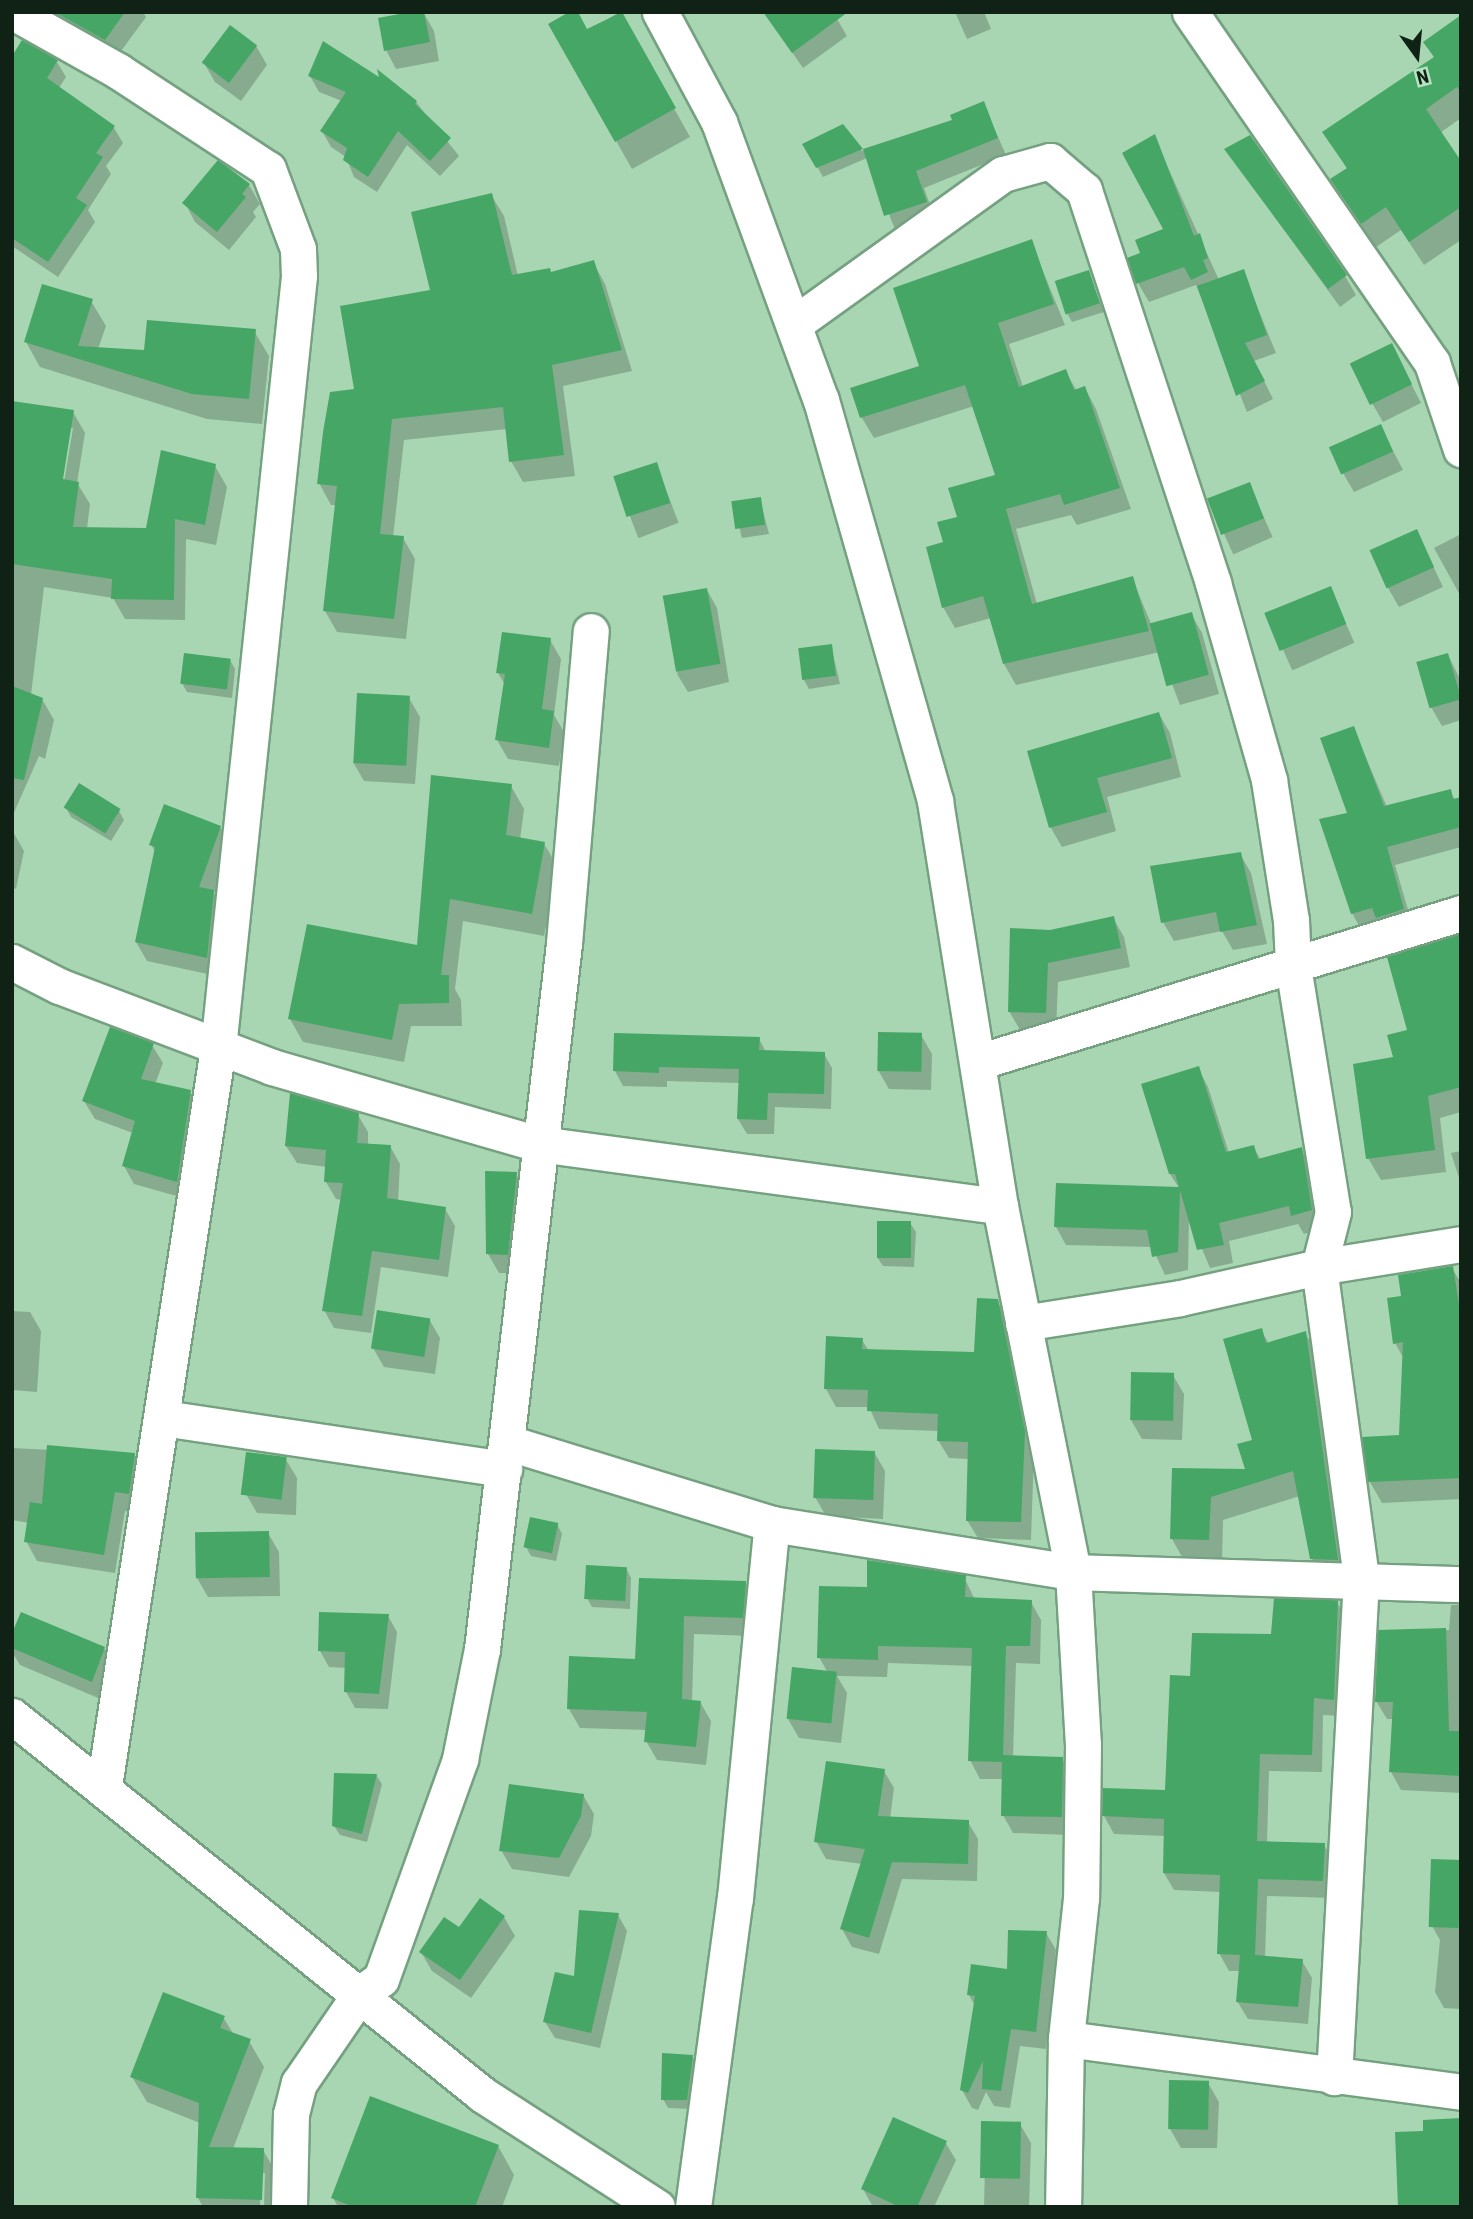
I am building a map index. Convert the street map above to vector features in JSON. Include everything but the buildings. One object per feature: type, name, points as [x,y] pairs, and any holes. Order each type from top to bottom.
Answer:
[{"type":"street","points":[[13,12],[118,71],[268,169],[298,249],[299,276],[218,1048],[163,1418],[104,1786]]},
{"type":"street","points":[[660,12],[719,122],[794,324],[858,525],[935,801],[1000,1206],[1073,1572],[1083,1745],[1081,1898],[1066,2039],[1063,2207]]},
{"type":"street","points":[[1190,12],[1432,363],[1461,450]]},
{"type":"street","points":[[794,324],[1003,174],[1050,161],[1084,190],[1161,417],[1269,780],[1291,920],[1293,965],[1333,1212],[1320,1266],[1361,1579],[1334,2077]]},
{"type":"street","points":[[289,2207],[291,2114],[299,2083],[360,1994],[381,1979],[460,1759],[482,1648],[564,943],[591,631]]},
{"type":"street","points":[[978,1062],[1461,913]]},
{"type":"street","points":[[12,962],[59,986],[218,1048],[539,1143],[1000,1206]]},
{"type":"street","points":[[1023,1322],[1180,1298],[1320,1266],[1461,1244]]},
{"type":"street","points":[[163,1418],[506,1456],[772,1524],[1073,1572],[1461,1584]]},
{"type":"street","points":[[693,2207],[735,1898],[772,1524]]},
{"type":"street","points":[[16,1722],[104,1786],[483,2095],[657,2207]]},
{"type":"street","points":[[1066,2039],[1461,2092]]}]
